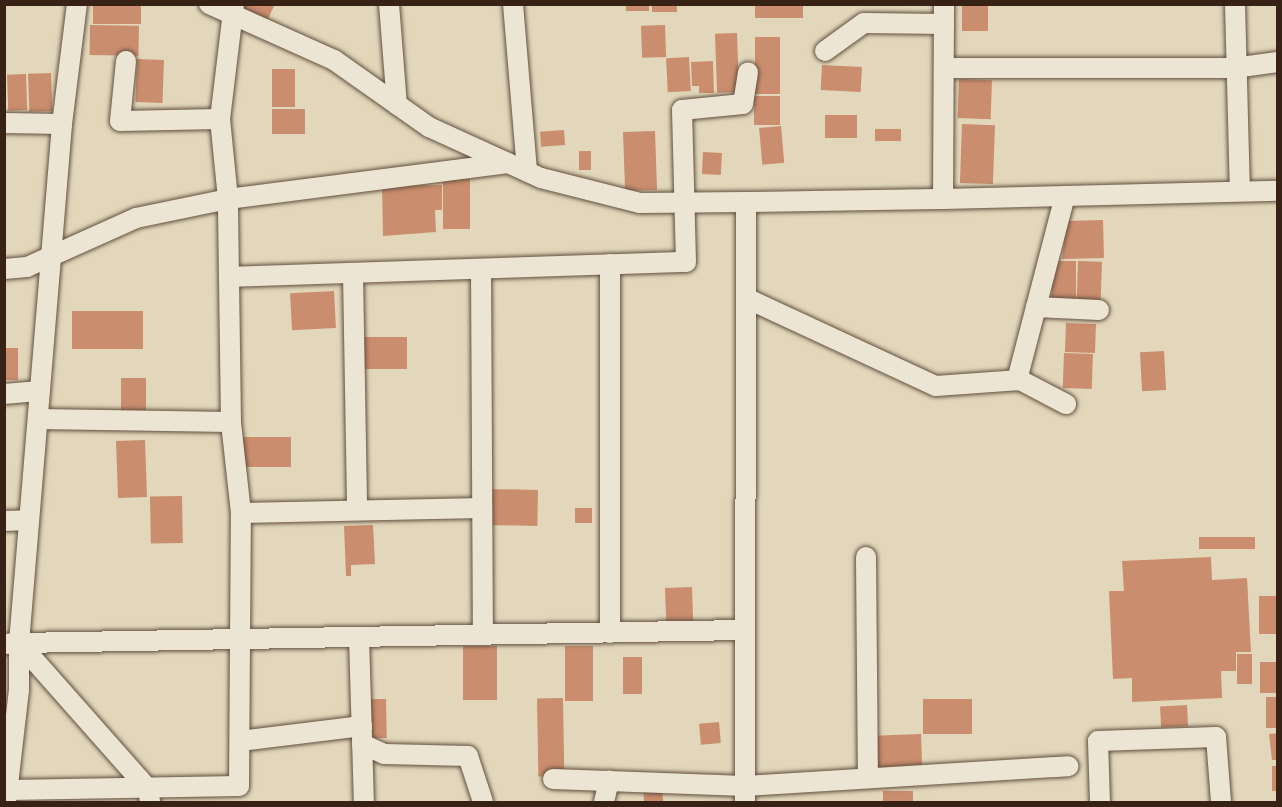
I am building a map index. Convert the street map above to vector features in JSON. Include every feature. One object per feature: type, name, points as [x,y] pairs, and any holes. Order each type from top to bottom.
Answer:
[{"type":"street","points":[[77,4],[62,124],[29,520],[12,643],[19,690],[7,796],[149,796],[239,786],[242,640],[238,532],[241,513],[231,422],[228,199],[220,119],[233,8]]},
{"type":"street","points":[[209,4],[233,8],[334,60],[429,127],[526,171],[639,203],[943,199],[1278,190]]},
{"type":"street","points":[[389,4],[397,105]]},
{"type":"street","points":[[513,4],[526,171]]},
{"type":"street","points":[[1234,4],[1234,68],[1240,191]]},
{"type":"street","points":[[825,51],[864,23],[944,14],[943,199]]},
{"type":"street","points":[[126,61],[120,121],[220,119]]},
{"type":"street","points":[[944,68],[1234,68],[1278,62]]},
{"type":"street","points":[[229,277],[686,262],[682,110],[742,104],[748,72]]},
{"type":"street","points":[[4,123],[62,124]]},
{"type":"street","points":[[4,269],[27,267],[136,218],[228,199],[508,163]]},
{"type":"street","points":[[1017,380],[1065,196]]},
{"type":"street","points":[[745,794],[743,630],[746,202]]},
{"type":"street","points":[[610,264],[610,633]]},
{"type":"street","points":[[482,269],[483,635]]},
{"type":"street","points":[[353,273],[357,510]]},
{"type":"street","points":[[746,298],[936,386],[1017,380],[1066,404]]},
{"type":"street","points":[[1036,307],[1099,310]]},
{"type":"street","points":[[4,394],[40,391]]},
{"type":"street","points":[[38,419],[231,422]]},
{"type":"street","points":[[241,513],[482,508]]},
{"type":"street","points":[[4,520],[29,520]]},
{"type":"street","points":[[866,557],[868,777]]},
{"type":"street","points":[[12,643],[743,630]]},
{"type":"street","points":[[359,638],[364,802]]},
{"type":"street","points":[[12,643],[149,796]]},
{"type":"street","points":[[240,741],[362,735],[384,754],[468,756],[483,802]]},
{"type":"street","points":[[1100,802],[1098,741],[1216,737],[1221,802]]},
{"type":"street","points":[[553,779],[609,781],[745,794],[868,777],[1068,766]]},
{"type":"street","points":[[604,802],[609,781]]},
{"type":"building","points":[[93,4],[141,4],[141,24],[93,24]]},
{"type":"building","points":[[244,4],[275,4],[267,21],[242,9]]},
{"type":"building","points":[[626,4],[649,4],[649,11],[626,11]]},
{"type":"building","points":[[652,4],[677,4],[677,12],[652,12]]},
{"type":"building","points":[[755,4],[803,4],[803,18],[755,18]]},
{"type":"building","points":[[962,4],[988,4],[988,31],[962,31]]},
{"type":"building","points":[[90,25],[139,26],[138,56],[89,55]]},
{"type":"building","points":[[665,25],[666,57],[642,58],[641,26]]},
{"type":"building","points":[[737,33],[739,92],[717,93],[715,34]]},
{"type":"building","points":[[755,37],[780,37],[780,94],[755,94]]},
{"type":"building","points":[[689,57],[691,91],[668,92],[666,58]]},
{"type":"building","points":[[137,59],[164,60],[162,103],[135,102]]},
{"type":"building","points":[[713,61],[714,93],[699,93],[699,86],[692,86],[691,62]]},
{"type":"building","points":[[822,65],[862,67],[861,92],[821,90]]},
{"type":"building","points":[[272,69],[295,69],[295,107],[272,107]]},
{"type":"building","points":[[51,73],[52,111],[29,112],[28,74]]},
{"type":"building","points":[[26,74],[27,110],[8,111],[7,75]]},
{"type":"building","points":[[959,79],[992,80],[991,119],[958,118]]},
{"type":"building","points":[[754,96],[780,96],[780,125],[754,125]]},
{"type":"building","points":[[272,109],[305,109],[305,134],[272,134]]},
{"type":"building","points":[[825,115],[857,115],[857,138],[825,138]]},
{"type":"building","points":[[962,124],[995,125],[993,184],[960,183]]},
{"type":"building","points":[[781,126],[784,163],[762,165],[759,128]]},
{"type":"building","points":[[875,129],[901,129],[901,141],[875,141]]},
{"type":"building","points":[[564,130],[565,145],[541,147],[540,132]]},
{"type":"building","points":[[655,131],[657,190],[625,191],[623,132]]},
{"type":"building","points":[[579,151],[591,151],[591,170],[579,170]]},
{"type":"building","points":[[703,152],[722,153],[721,175],[702,174]]},
{"type":"building","points":[[443,179],[470,179],[470,229],[443,229]]},
{"type":"building","points":[[442,185],[442,210],[435,210],[436,232],[383,236],[382,186]]},
{"type":"building","points":[[1103,220],[1104,258],[1062,259],[1067,221]]},
{"type":"building","points":[[1052,261],[1076,261],[1076,304],[1052,304]]},
{"type":"building","points":[[1078,261],[1102,262],[1100,306],[1076,305]]},
{"type":"building","points":[[334,291],[336,328],[292,330],[290,293]]},
{"type":"building","points":[[72,311],[143,311],[143,349],[72,349]]},
{"type":"building","points":[[1066,323],[1096,324],[1095,353],[1065,352]]},
{"type":"building","points":[[360,337],[407,337],[407,369],[360,369]]},
{"type":"building","points":[[4,348],[18,348],[18,380],[4,380]]},
{"type":"building","points":[[1164,351],[1166,390],[1142,391],[1140,352]]},
{"type":"building","points":[[1064,353],[1093,354],[1092,389],[1063,388]]},
{"type":"building","points":[[121,378],[146,378],[146,413],[121,413]]},
{"type":"building","points":[[243,437],[291,437],[291,467],[243,467]]},
{"type":"building","points":[[145,440],[147,497],[118,498],[116,441]]},
{"type":"building","points":[[487,489],[538,490],[537,526],[486,525]]},
{"type":"building","points":[[182,496],[183,543],[151,544],[150,497]]},
{"type":"building","points":[[575,508],[592,508],[592,523],[575,523]]},
{"type":"building","points":[[373,525],[375,564],[351,565],[351,576],[346,576],[344,526]]},
{"type":"building","points":[[1199,537],[1255,537],[1255,549],[1199,549]]},
{"type":"building","points":[[1211,557],[1212,580],[1247,578],[1251,652],[1236,652],[1236,671],[1221,671],[1222,698],[1132,702],[1132,678],[1113,679],[1109,591],[1124,591],[1122,561]]},
{"type":"building","points":[[692,587],[693,623],[666,624],[665,588]]},
{"type":"building","points":[[1259,596],[1278,596],[1278,634],[1259,634]]},
{"type":"building","points":[[463,646],[497,646],[497,700],[463,700]]},
{"type":"building","points":[[565,646],[593,646],[593,701],[565,701]]},
{"type":"building","points":[[1237,654],[1252,654],[1252,684],[1237,684]]},
{"type":"building","points":[[623,657],[642,657],[642,694],[623,694]]},
{"type":"building","points":[[1260,662],[1278,662],[1278,693],[1260,693]]},
{"type":"building","points":[[1266,697],[1278,697],[1278,728],[1266,728]]},
{"type":"building","points":[[537,698],[563,698],[564,776],[538,776]]},
{"type":"building","points":[[365,699],[386,699],[387,738],[366,738]]},
{"type":"building","points":[[923,699],[972,699],[972,734],[923,734]]},
{"type":"building","points":[[1187,705],[1188,726],[1161,727],[1160,706]]},
{"type":"building","points":[[719,722],[721,743],[701,745],[699,724]]},
{"type":"building","points":[[1278,733],[1278,760],[1272,760],[1269,734]]},
{"type":"building","points":[[921,734],[922,767],[874,769],[873,736]]},
{"type":"building","points":[[1272,766],[1278,766],[1278,791],[1272,791]]},
{"type":"building","points":[[662,786],[663,802],[644,802],[643,787]]},
{"type":"building","points":[[883,791],[913,791],[913,802],[883,802]]}]
